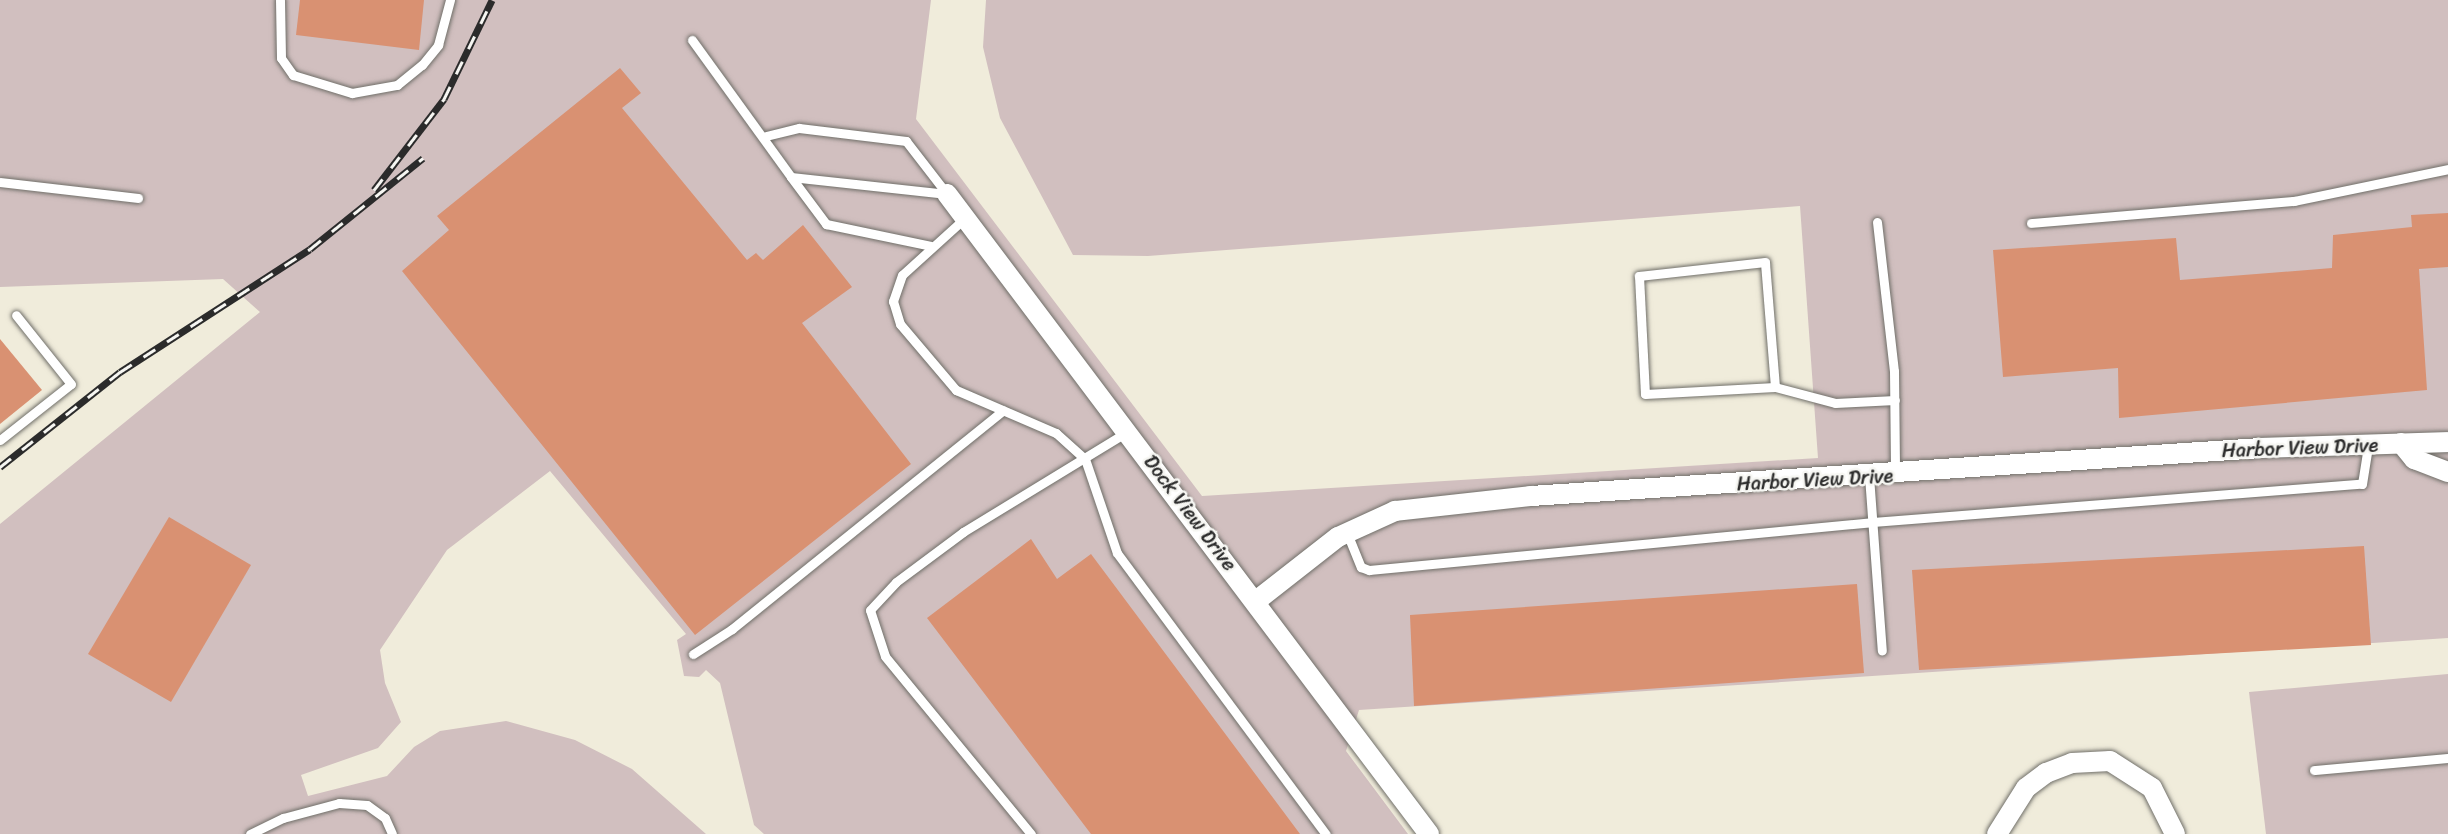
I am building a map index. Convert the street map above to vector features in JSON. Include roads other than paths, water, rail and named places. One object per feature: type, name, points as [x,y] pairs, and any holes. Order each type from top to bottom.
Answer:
[{"type":"street","name":"Dock View Drive","points":[[947,194],[967,217],[1129,431],[1429,834]]},
{"type":"street","name":"Harbor View Drive","points":[[1256,601],[1347,532],[1395,511],[1452,504],[2261,448],[2368,447],[2401,442],[2448,442]]},
{"type":"street","name":"Harbor View Drive","points":[[2401,442],[2414,459],[2448,472]]},
{"type":"street","points":[[1997,834],[2026,788],[2046,773],[2072,763],[2110,762],[2152,788],[2175,834]]},
{"type":"lane","points":[[280,0],[281,58],[293,75],[352,93],[397,85],[422,65],[438,45],[450,0]]},
{"type":"lane","points":[[692,40],[766,136],[791,177],[826,224],[932,246]]},
{"type":"lane","points":[[766,136],[799,128],[906,141],[947,194]]},
{"type":"lane","points":[[2031,224],[2294,201],[2448,169]]},
{"type":"lane","points":[[791,177],[947,194]]},
{"type":"lane","points":[[0,182],[138,198]]},
{"type":"lane","points":[[967,217],[902,275],[893,301],[900,324],[956,390],[1056,433],[1085,459],[1117,553],[1326,834]]},
{"type":"lane","points":[[1877,222],[1895,400],[1895,475]]},
{"type":"lane","points":[[1775,387],[1764,262],[1639,276],[1645,394],[1775,387],[1835,403],[1895,400]]},
{"type":"lane","points":[[0,440],[71,384],[16,315]]},
{"type":"lane","points":[[693,654],[732,630],[1003,410]]},
{"type":"lane","points":[[1030,834],[885,656],[870,610],[896,582],[963,532],[1129,431]]},
{"type":"lane","points":[[1347,532],[1361,567],[1369,570],[1874,522],[2362,484],[2368,447]]},
{"type":"lane","points":[[1869,476],[1882,651]]},
{"type":"lane","points":[[2314,770],[2448,758]]},
{"type":"lane","points":[[250,834],[339,803],[367,805],[385,818],[392,834]]},
{"type":"railway","points":[[374,190],[444,99],[492,0]]},
{"type":"railway","points":[[0,467],[120,372],[310,249],[423,158]]}]
